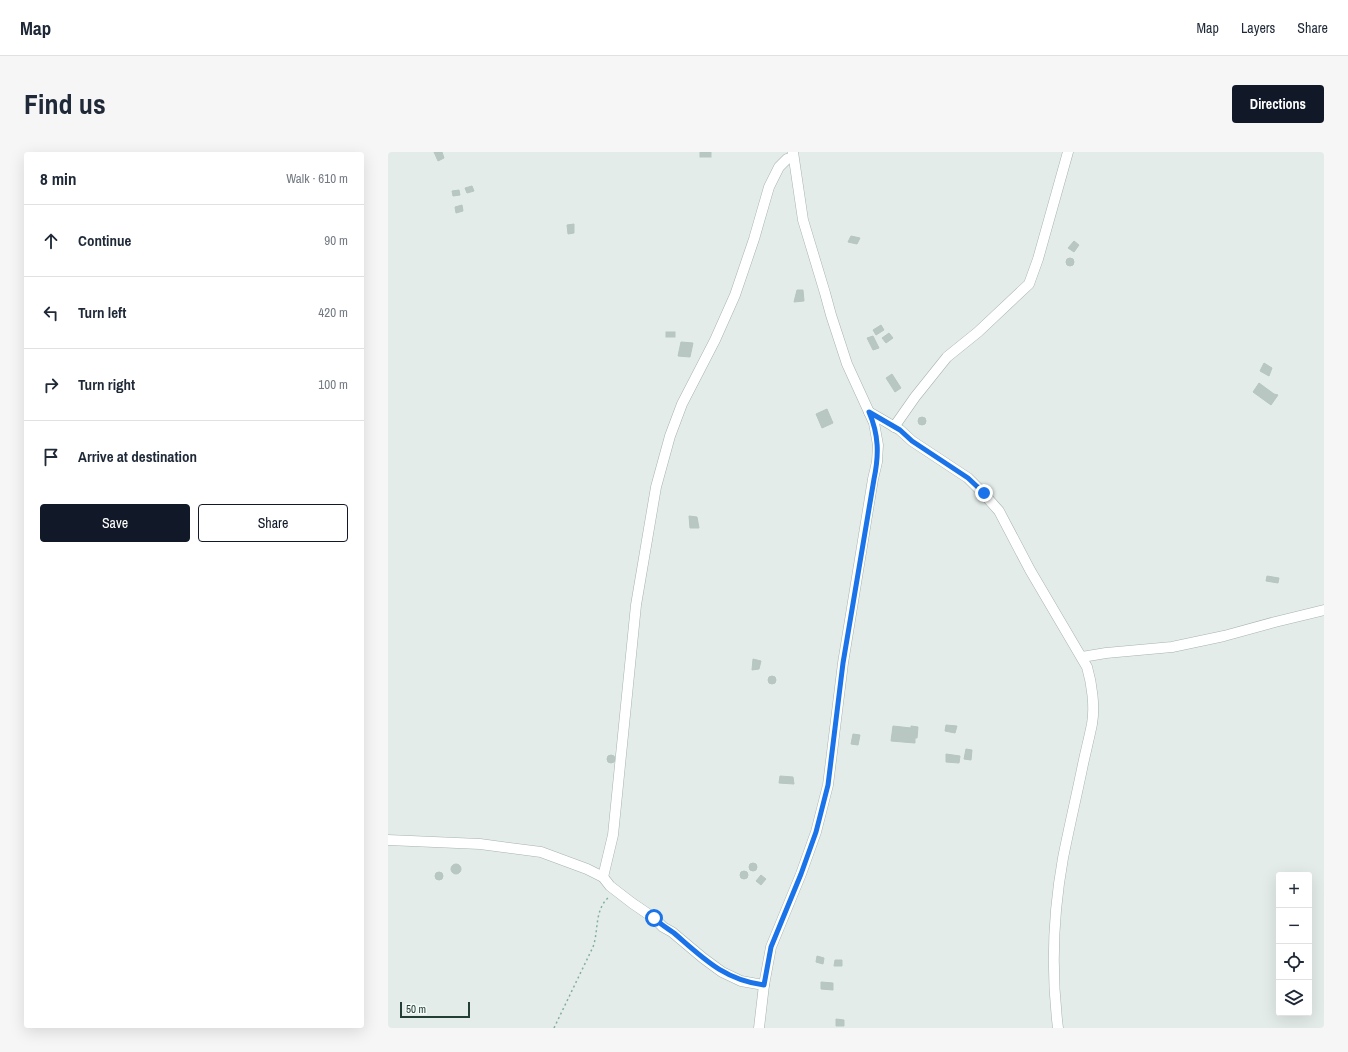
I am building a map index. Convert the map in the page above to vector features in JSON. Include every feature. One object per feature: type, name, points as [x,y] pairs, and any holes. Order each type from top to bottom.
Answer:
[{"type":"street","points":[[894,427],[947,356],[978,332],[1029,284],[1038,259],[1068,152]]},
{"type":"street","points":[[760,1028],[764,985],[771,947],[801,874],[816,832],[828,785],[843,663],[877,462],[878,445],[874,424],[845,357],[802,220],[793,154]]},
{"type":"street","points":[[603,877],[613,835],[636,605],[656,487],[670,436],[682,404],[715,340],[735,294],[754,239],[769,187],[779,167],[793,154]]},
{"type":"street","points":[[869,412],[894,427],[912,441],[968,478],[984,493],[1000,512],[1030,570],[1082,657],[1091,679],[1092,722],[1063,858],[1057,898],[1054,936],[1054,970],[1058,1028]]},
{"type":"street","points":[[1082,657],[1106,652],[1172,647],[1224,636],[1324,610]]},
{"type":"street","points":[[388,840],[480,844],[541,852],[587,869],[603,877],[616,890],[722,972],[742,981],[764,985]]},
{"type":"path","points":[[554,1028],[593,947],[596,937],[599,910],[604,901],[616,890]]},
{"type":"building","points":[[434,152],[442,152],[444,158],[438,161]]},
{"type":"building","points":[[700,152],[711,152],[711,157],[700,157]]},
{"type":"building","points":[[472,186],[474,191],[467,193],[465,188]]},
{"type":"building","points":[[459,190],[460,195],[453,196],[452,191]]},
{"type":"building","points":[[462,205],[463,211],[456,213],[455,207]]},
{"type":"building","points":[[574,224],[574,233],[568,234],[567,225]]},
{"type":"building","points":[[851,236],[860,238],[857,244],[848,242]]},
{"type":"building","points":[[1074,241],[1079,245],[1074,252],[1068,248]]},
{"type":"building","points":[[1070,258],[1073,259],[1073,265],[1070,266],[1067,265],[1066,262],[1067,259]]},
{"type":"building","points":[[797,290],[803,290],[804,301],[794,302]]},
{"type":"building","points":[[881,325],[884,330],[876,335],[873,330]]},
{"type":"building","points":[[666,332],[675,332],[675,337],[666,337]]},
{"type":"building","points":[[889,333],[893,338],[886,343],[882,338]]},
{"type":"building","points":[[873,336],[879,348],[873,350],[867,338]]},
{"type":"building","points":[[681,342],[693,343],[690,357],[678,356]]},
{"type":"building","points":[[1264,363],[1272,368],[1269,376],[1260,371]]},
{"type":"building","points":[[892,374],[901,388],[895,392],[886,378]]},
{"type":"building","points":[[1259,383],[1274,394],[1278,395],[1271,405],[1253,392]]},
{"type":"building","points":[[827,409],[833,423],[822,428],[816,414]]},
{"type":"building","points":[[920,417],[924,417],[926,421],[924,425],[920,425],[918,423],[918,419]]},
{"type":"building","points":[[689,516],[697,517],[699,528],[690,528]]},
{"type":"building","points":[[1267,576],[1279,578],[1278,583],[1266,581]]},
{"type":"building","points":[[753,659],[761,661],[759,669],[752,670]]},
{"type":"building","points":[[772,676],[775,677],[775,683],[772,684],[769,683],[768,680],[769,677]]},
{"type":"building","points":[[946,725],[957,726],[955,733],[945,731]]},
{"type":"building","points":[[893,726],[911,728],[911,726],[918,727],[915,743],[891,741]]},
{"type":"building","points":[[853,734],[860,735],[858,745],[851,744]]},
{"type":"building","points":[[966,749],[972,750],[971,760],[964,759]]},
{"type":"building","points":[[946,754],[960,756],[959,763],[946,762]]},
{"type":"building","points":[[609,755],[613,755],[615,759],[613,763],[609,763],[607,761],[607,757]]},
{"type":"building","points":[[780,776],[793,777],[794,784],[779,783]]},
{"type":"building","points":[[753,863],[756,864],[756,870],[753,871],[750,870],[749,867],[750,864]]},
{"type":"building","points":[[456,864],[461,869],[456,874],[451,869]]},
{"type":"building","points":[[742,871],[746,871],[748,875],[746,879],[742,879],[740,877],[740,873]]},
{"type":"building","points":[[437,872],[441,872],[443,876],[441,880],[437,880],[435,878],[435,874]]},
{"type":"building","points":[[761,875],[766,879],[761,885],[756,881]]},
{"type":"building","points":[[817,956],[824,958],[823,964],[816,962]]},
{"type":"building","points":[[835,960],[842,960],[842,966],[834,966]]},
{"type":"building","points":[[821,982],[833,983],[833,990],[821,989]]},
{"type":"building","points":[[836,1019],[844,1020],[844,1026],[836,1026]]},
{"type":"route","points":[[654,918],[722,972],[742,981],[764,985],[771,947],[801,874],[816,832],[828,785],[843,663],[877,462],[878,445],[874,424],[869,412],[900,430],[912,441],[968,478],[984,493]]}]
